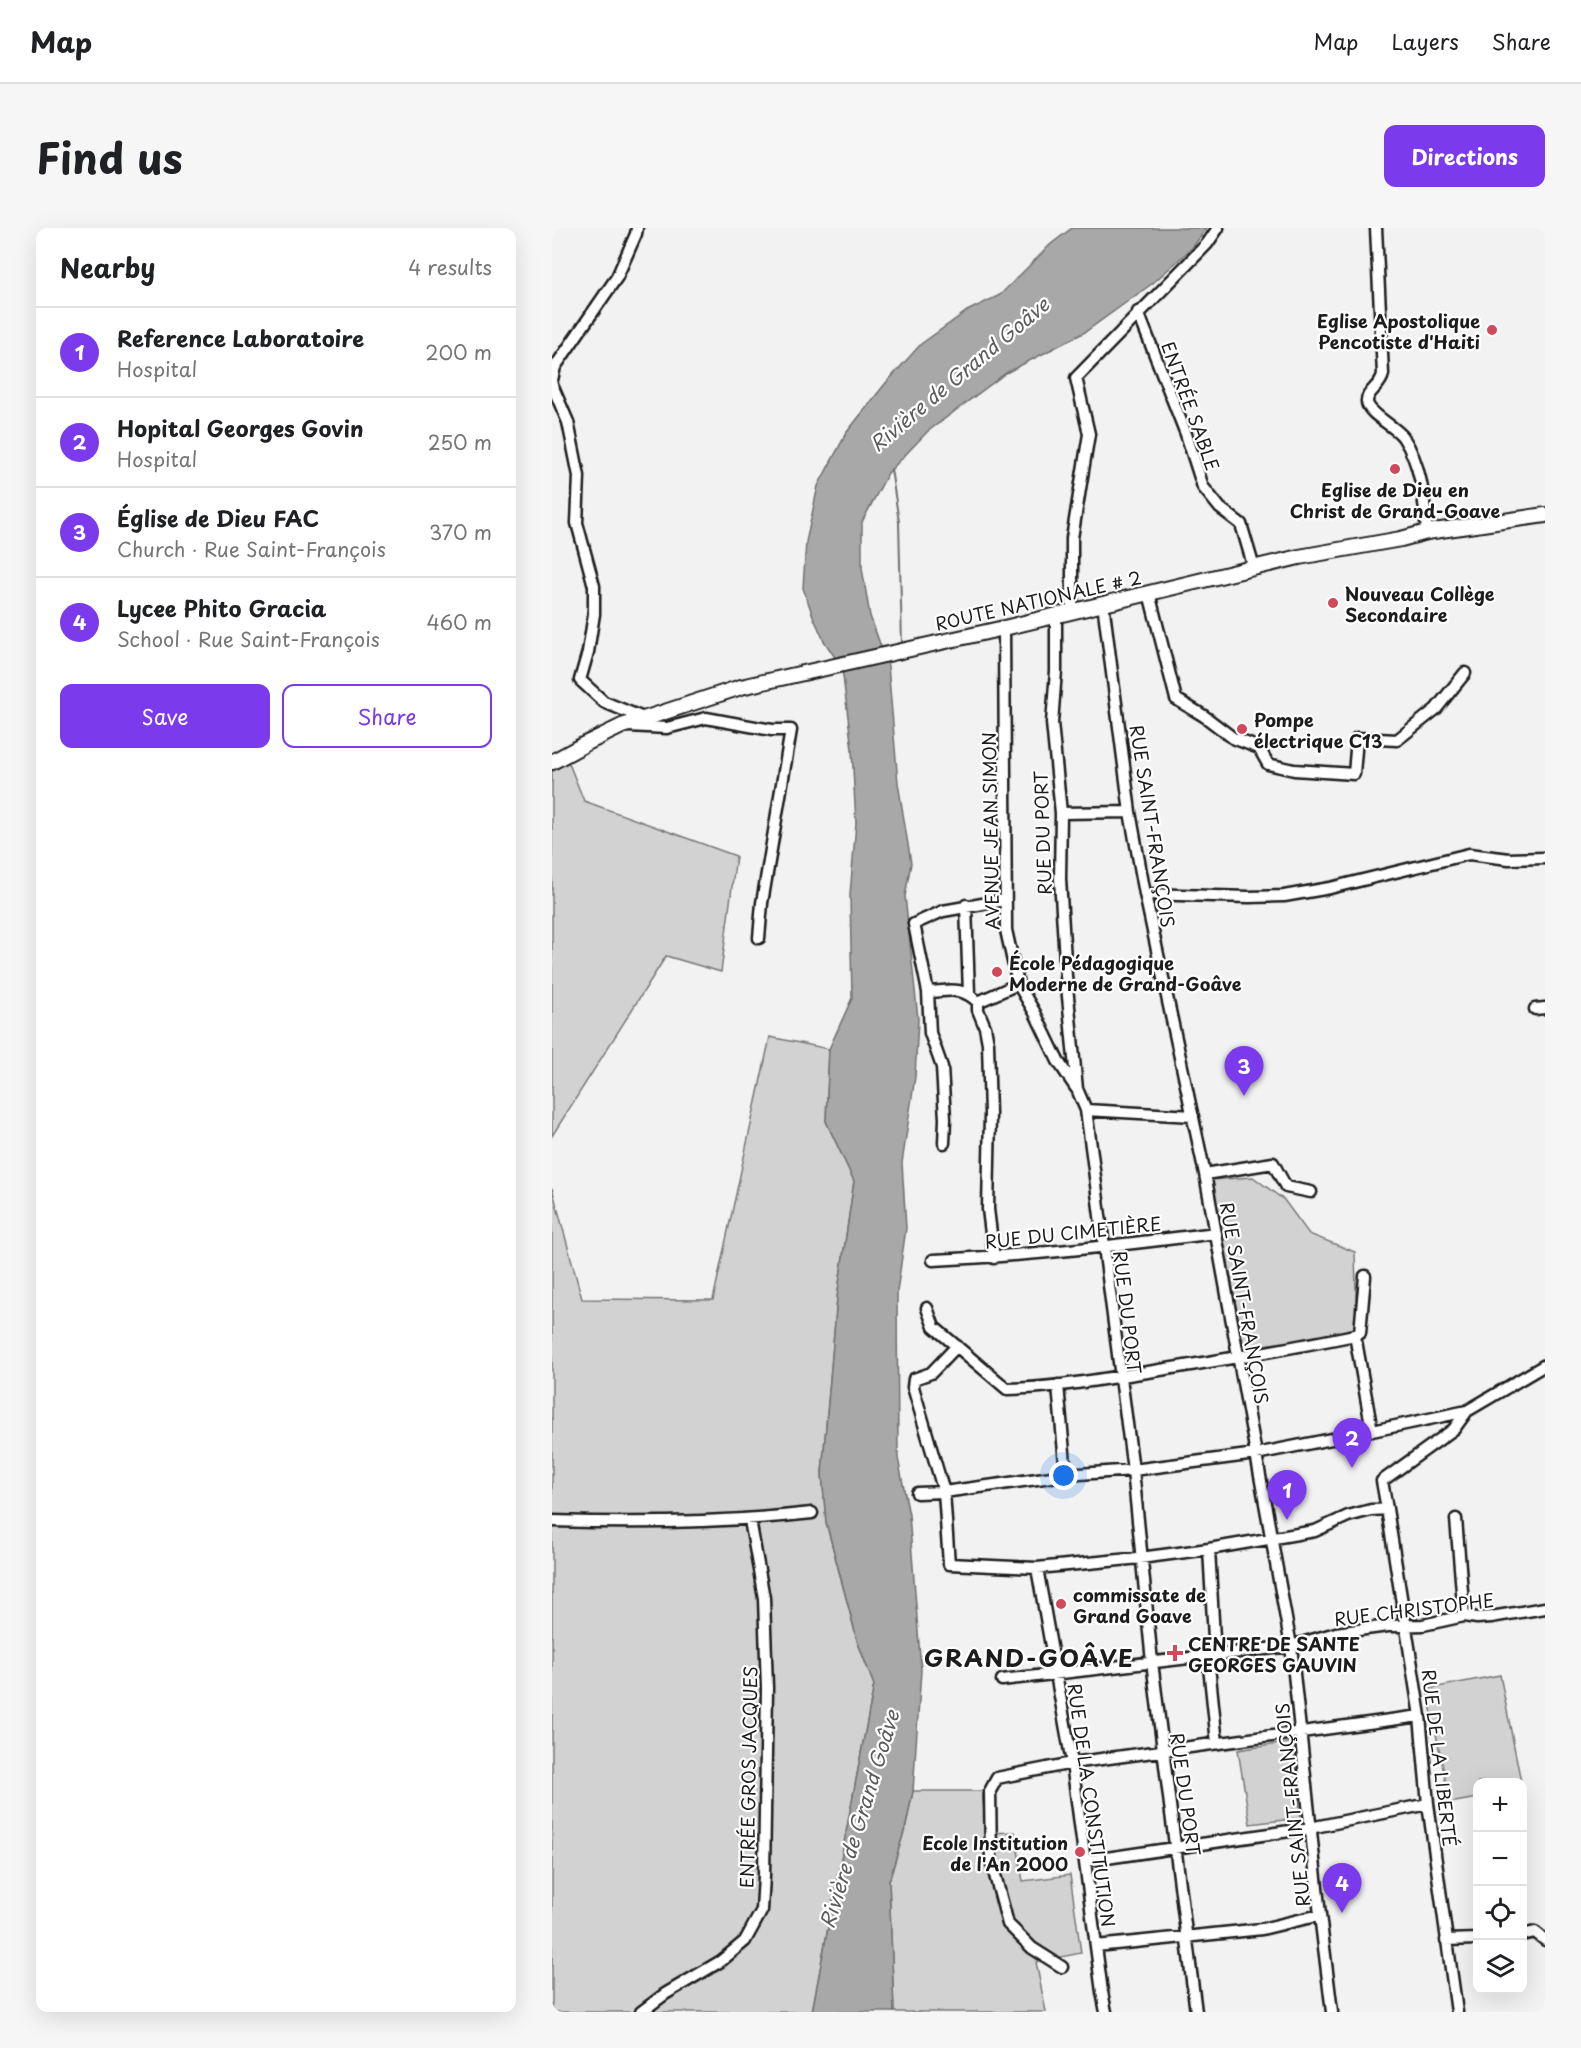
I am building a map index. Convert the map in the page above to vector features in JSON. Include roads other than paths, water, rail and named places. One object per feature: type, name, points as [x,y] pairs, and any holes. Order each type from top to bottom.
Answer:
[{"type":"main road","name":"ROUTE NATIONALE # 2","points":[[552,762],[622,726],[741,687],[1004,628],[1254,568],[1427,532],[1545,515]]},
{"type":"street","points":[[552,380],[555,367],[617,277],[637,228]]},
{"type":"street","points":[[1072,611],[1072,538],[1089,434],[1076,378],[1206,244],[1218,228]]},
{"type":"street","points":[[1376,228],[1383,374],[1380,384],[1368,394],[1367,402],[1370,410],[1401,434],[1411,451],[1423,486],[1427,532]]},
{"type":"street","name":"ENTRÉE SABLE","points":[[1138,312],[1186,434],[1203,487],[1220,508],[1241,524],[1254,568]]},
{"type":"street","points":[[552,385],[568,422],[579,476],[577,524],[594,586],[594,614],[588,652],[580,680],[604,702],[643,718]]},
{"type":"street","points":[[1149,593],[1176,699],[1233,738],[1259,748],[1268,764],[1294,770],[1354,774],[1357,738],[1397,740],[1436,709],[1465,673]]},
{"type":"street","name":"RUE SAINT-FRANÇOIS","points":[[1103,603],[1130,812],[1145,894],[1205,1174],[1291,1646],[1332,2012]]},
{"type":"street","name":"RUE DU PORT","points":[[1056,615],[1056,672],[1052,723],[1061,813],[1060,879],[1066,976],[1077,1089],[1086,1110],[1132,1470],[1152,1662],[1177,1846],[1196,2012]]},
{"type":"street","name":"AVENUE JEAN SIMON","points":[[1004,628],[1006,930],[1018,984],[1058,1061],[1077,1089]]},
{"type":"street","points":[[622,726],[667,728],[706,718],[772,730],[791,730],[759,938]]},
{"type":"street","points":[[1061,813],[1130,812]]},
{"type":"street","points":[[1145,894],[1284,896],[1330,888],[1470,854],[1509,859],[1545,858]]},
{"type":"street","points":[[944,1143],[942,1067],[930,1033],[928,992],[914,924],[943,911],[1005,900]]},
{"type":"street","points":[[966,906],[974,998],[988,1042],[990,1098],[988,1209],[994,1258]]},
{"type":"street","points":[[928,992],[959,990],[974,998],[1018,984]]},
{"type":"street","points":[[1086,1110],[1193,1116]]},
{"type":"street","points":[[1205,1174],[1273,1163],[1286,1187],[1311,1192]]},
{"type":"street","name":"RUE DU CIMETIÈRE","points":[[933,1260],[994,1258],[1103,1248],[1216,1233]]},
{"type":"street","points":[[927,1308],[934,1327],[1007,1389],[1119,1377],[1239,1358],[1355,1335],[1360,1333],[1365,1276]]},
{"type":"street","points":[[1355,1335],[1372,1431]]},
{"type":"street","points":[[957,1346],[931,1373],[914,1379],[913,1386],[944,1492],[949,1564],[1037,1568],[1140,1558],[1315,1531],[1348,1516],[1371,1510],[1387,1509]]},
{"type":"street","points":[[917,1492],[944,1492],[1066,1475],[1132,1470],[1256,1454],[1372,1431],[1467,1411],[1545,1365]]},
{"type":"street","points":[[1058,1385],[1066,1475]]},
{"type":"street","name":"RUE DE LA LIBERTÉ","points":[[1457,2012],[1428,1804],[1420,1716],[1382,1481],[1454,1429],[1467,1411]]},
{"type":"street","points":[[552,1521],[629,1524],[750,1520],[812,1513]]},
{"type":"street","points":[[1456,1519],[1464,1616]]},
{"type":"street","name":"ENTRÉE GROS JACQUES","points":[[641,2012],[665,1994],[721,1961],[737,1948],[745,1941],[762,1910],[767,1677],[764,1598],[750,1520]]},
{"type":"street","points":[[1209,1549],[1217,1743]]},
{"type":"street","name":"RUE DE LA CONSTITUTION","points":[[1037,1568],[1072,1763],[1106,2012]]},
{"type":"street","name":"RUE CHRISTOPHE","points":[[1002,1680],[1291,1646],[1336,1633],[1423,1625],[1464,1616],[1491,1617],[1545,1608]]},
{"type":"street","points":[[1062,1967],[1032,1948],[1008,1924],[991,1860],[990,1791],[997,1778],[1072,1763],[1420,1716]]},
{"type":"street","points":[[1086,1861],[1310,1828],[1428,1804]]},
{"type":"street","points":[[1096,1946],[1262,1929],[1320,1916]]},
{"type":"street","points":[[1527,1934],[1535,1932],[1545,1940]]},
{"type":"street","points":[[1446,1940],[1473,1939]]},
{"type":"water","name":"Rivière de Grand Goâve","points":[[1072,228],[1207,228],[1192,248],[1153,283],[1085,332],[1006,373],[927,432],[888,473],[862,522],[862,568],[870,616],[888,666],[898,783],[911,863],[905,896],[918,1019],[915,1077],[902,1163],[906,1228],[897,1292],[898,1458],[909,1515],[921,1670],[913,1791],[906,1825],[889,1881],[894,2012],[812,2012],[874,1685],[858,1643],[826,1522],[822,1473],[837,1298],[854,1181],[826,1121],[829,1049],[852,998],[850,895],[856,823],[852,750],[842,668],[824,641],[803,588],[806,542],[818,486],[847,432],[885,384],[921,344],[967,311],[1000,295],[1051,244]]},
{"type":"waterway","points":[[891,469],[899,522],[902,645]]},
{"type":"place","name":"Eglise Apostolique Pencotiste d'Haiti","points":[[1492,330]]},
{"type":"place","name":"Eglise de Dieu en Christ de Grand-Goave","points":[[1395,469]]},
{"type":"place","name":"Nouveau Collège Secondaire","points":[[1333,603]]},
{"type":"place","name":"Pompe électrique C13","points":[[1242,729]]},
{"type":"place","name":"École Pédagogique Moderne de Grand-Goâve","points":[[997,972]]},
{"type":"place","name":"Église de Dieu FAC","points":[[1244,1096]]},
{"type":"place","name":"Hopital Georges Govin","points":[[1352,1468]]},
{"type":"place","name":"Reference Laboratoire","points":[[1287,1520]]},
{"type":"place","name":"commissate de Grand Goave","points":[[1061,1604]]},
{"type":"place","name":"CENTRE DE SANTE GEORGES GAUVIN","points":[[1175,1653]]},
{"type":"place","name":"Ecole Institution de l'An 2000","points":[[1080,1852]]},
{"type":"place","name":"Lycee Phito Gracia","points":[[1342,1913]]},
{"type":"district","name":"GRAND-GOÂVE","points":[[1029,1657]]}]
